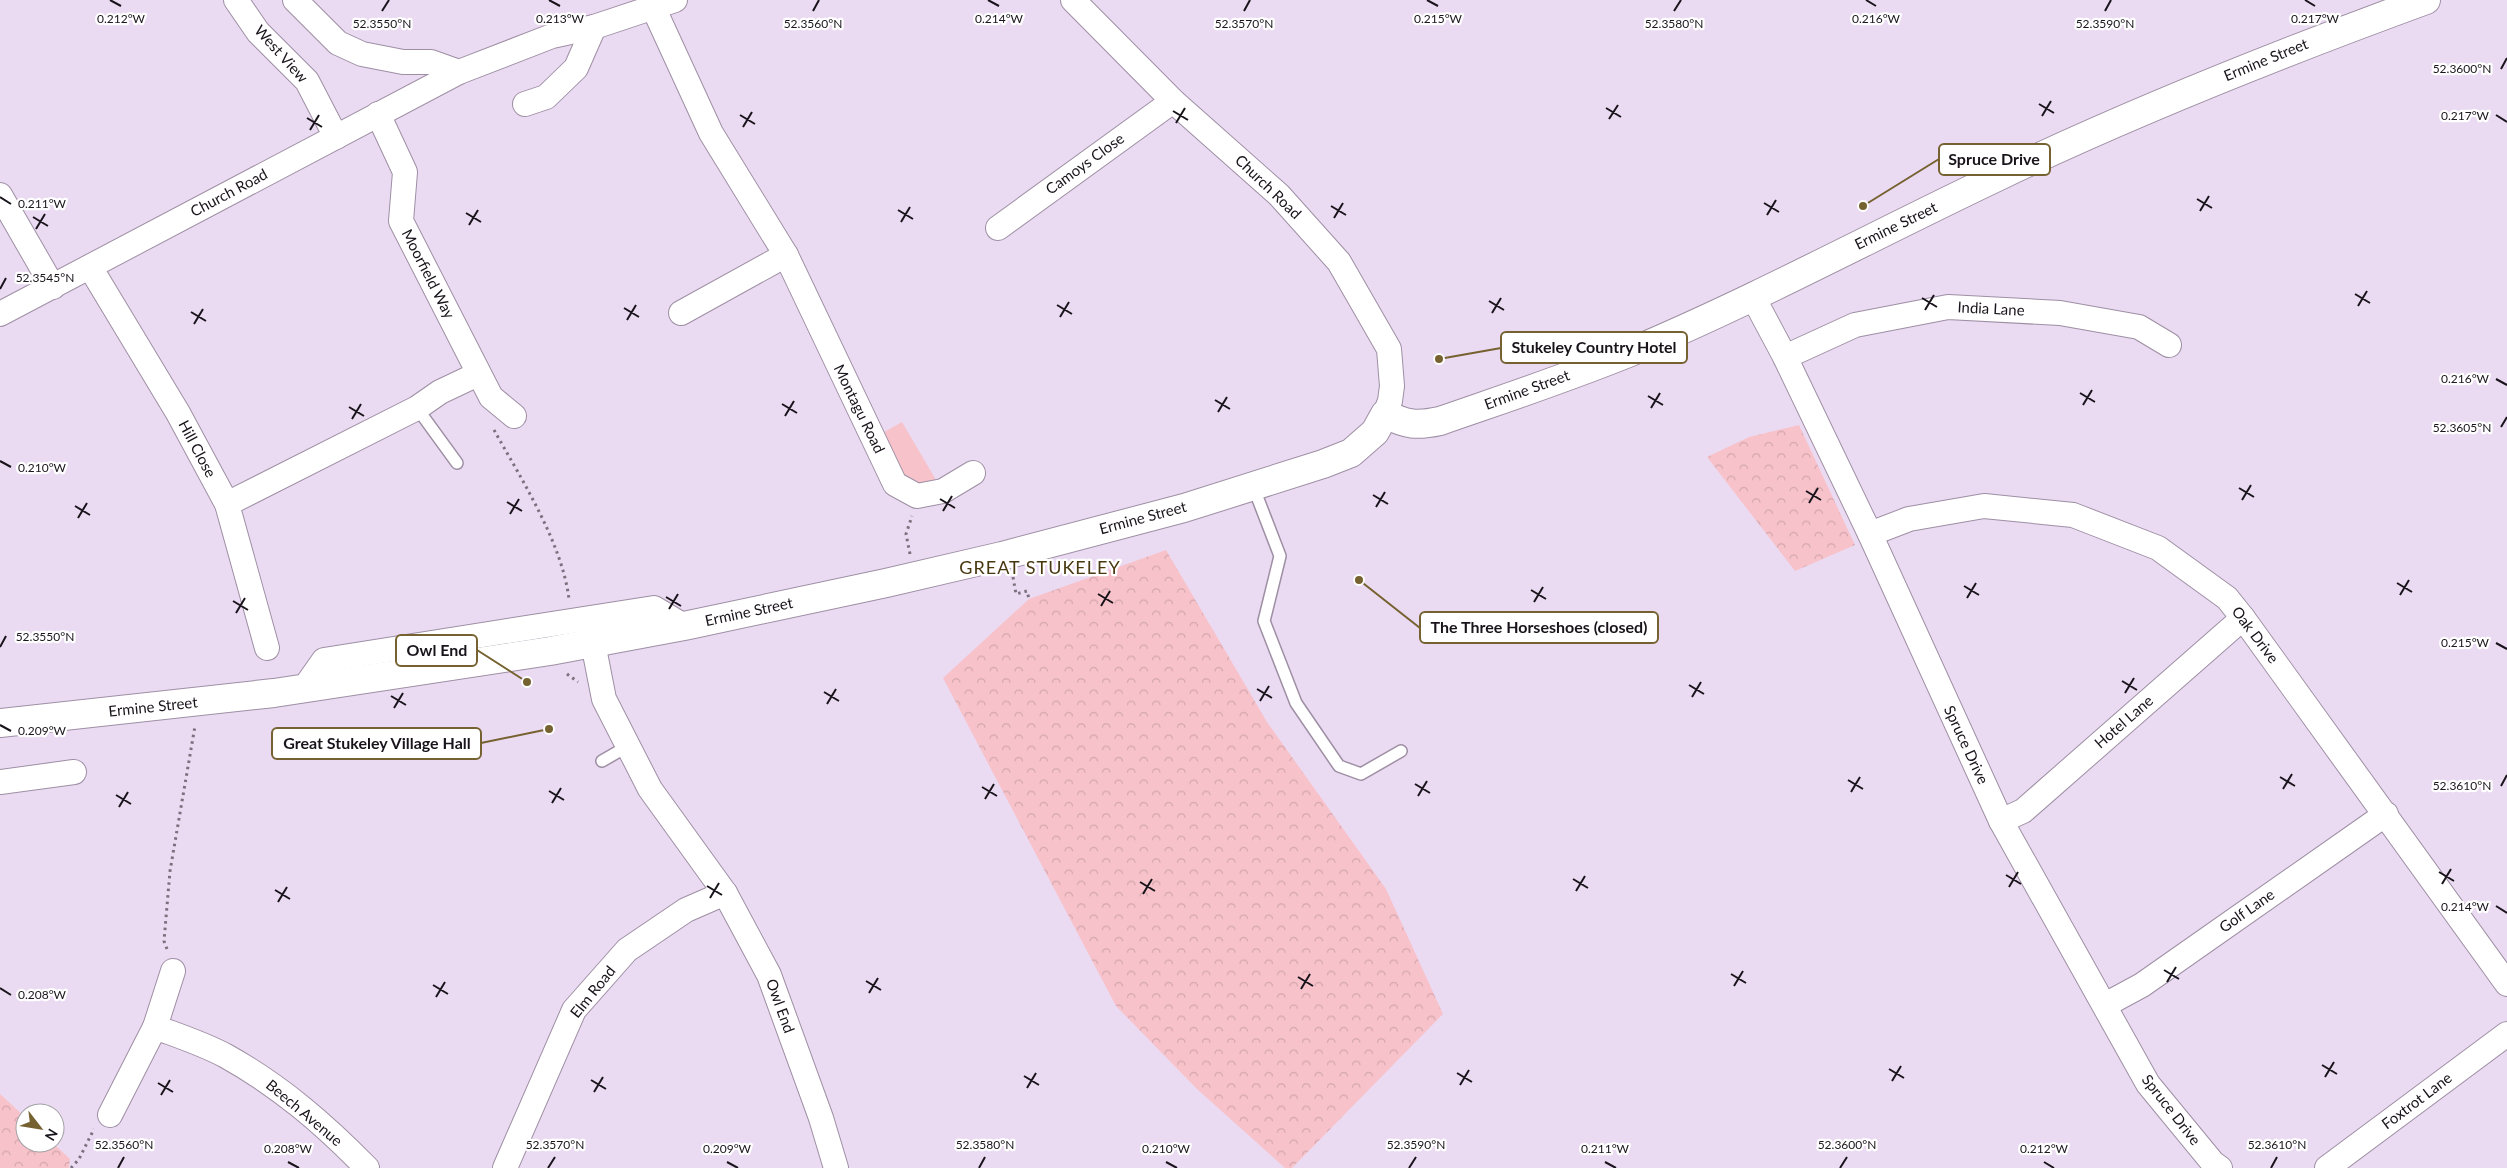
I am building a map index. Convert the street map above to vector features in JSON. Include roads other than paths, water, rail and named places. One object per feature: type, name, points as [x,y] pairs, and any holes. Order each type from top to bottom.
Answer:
[{"type":"street","name":"West View","points":[[236,0],[258,32],[307,82],[336,137]]},
{"type":"street","points":[[295,0],[338,43],[346,47],[362,54],[403,62],[431,62],[459,72]]},
{"type":"street","name":"Church Road","points":[[1073,0],[1173,101],[1279,195],[1339,262],[1389,349],[1393,369],[1390,401],[1386,414]]},
{"type":"street","name":"Ermine Street","points":[[0,723],[199,702],[593,644],[684,626],[1002,556],[1184,508],[1351,453],[1375,432],[1386,414],[1404,423],[1423,424],[1440,421],[1584,370],[1753,297],[1998,176],[2171,98],[2301,46],[2426,0]]},
{"type":"street","name":"Church Road","points":[[0,314],[459,72],[552,36],[594,27],[664,4]]},
{"type":"street","name":"Montagu Road","points":[[664,4],[711,133],[786,255],[895,484],[917,496],[942,491],[974,473]]},
{"type":"street","points":[[525,104],[546,97],[576,68],[594,27]]},
{"type":"street","name":"Camoys Close","points":[[998,228],[1173,101]]},
{"type":"street","name":"Moorfield Way","points":[[378,114],[405,172],[401,221],[491,397],[514,416]]},
{"type":"street","points":[[0,195],[53,287]]},
{"type":"street","points":[[681,312],[786,255]]},
{"type":"street","name":"Hill Close","points":[[90,267],[178,413],[227,504],[267,648]]},
{"type":"street","name":"Spruce Drive","points":[[1753,297],[1770,333],[1785,358],[1870,534],[2001,821],[2148,1084],[2213,1163],[2220,1168]]},
{"type":"street","name":"India Lane","points":[[1785,358],[1855,325],[1948,307],[2060,313],[2139,327],[2169,345]]},
{"type":"street","points":[[227,504],[417,408],[440,392],[478,374]]},
{"type":"street","name":"Oak Drive","points":[[1870,534],[1909,519],[1984,506],[2073,515],[2158,548],[2227,598],[2386,814],[2507,984]]},
{"type":"street","name":"Ermine Street","points":[[304,687],[324,660],[573,623],[654,608],[684,626]]},
{"type":"street","name":"Hotel Lane","points":[[2001,821],[2024,811],[2243,618]]},
{"type":"street","name":"Owl End","points":[[593,644],[604,699],[650,789],[725,892],[769,975],[821,1118],[836,1168]]},
{"type":"street","points":[[0,782],[74,772]]},
{"type":"street","name":"Golf Lane","points":[[2105,1005],[2142,985],[2386,814]]},
{"type":"street","name":"Elm Road","points":[[505,1168],[574,1010],[627,950],[686,910],[725,892]]},
{"type":"street","points":[[110,1115],[155,1027],[173,971]]},
{"type":"street","name":"Beech Avenue","points":[[155,1027],[224,1055],[278,1088],[329,1129],[366,1168]]},
{"type":"street","name":"Foxtrot Lane","points":[[2327,1168],[2507,1034]]},
{"type":"lane","points":[[417,408],[457,463]]},
{"type":"lane","points":[[1253,486],[1280,556],[1264,621],[1296,703],[1339,766],[1361,774],[1400,751]]},
{"type":"lane","points":[[602,761],[628,746]]},
{"type":"place","name":"Spruce Drive","points":[[1863,206]]},
{"type":"place","name":"Stukeley Country Hotel","points":[[1439,359]]},
{"type":"place","name":"The Three Horseshoes (closed)","points":[[1359,580]]},
{"type":"place","name":"Owl End","points":[[527,682]]},
{"type":"place","name":"Great Stukeley Village Hall","points":[[549,729]]},
{"type":"district","name":"GREAT STUKELEY","points":[[1040,568]]}]
